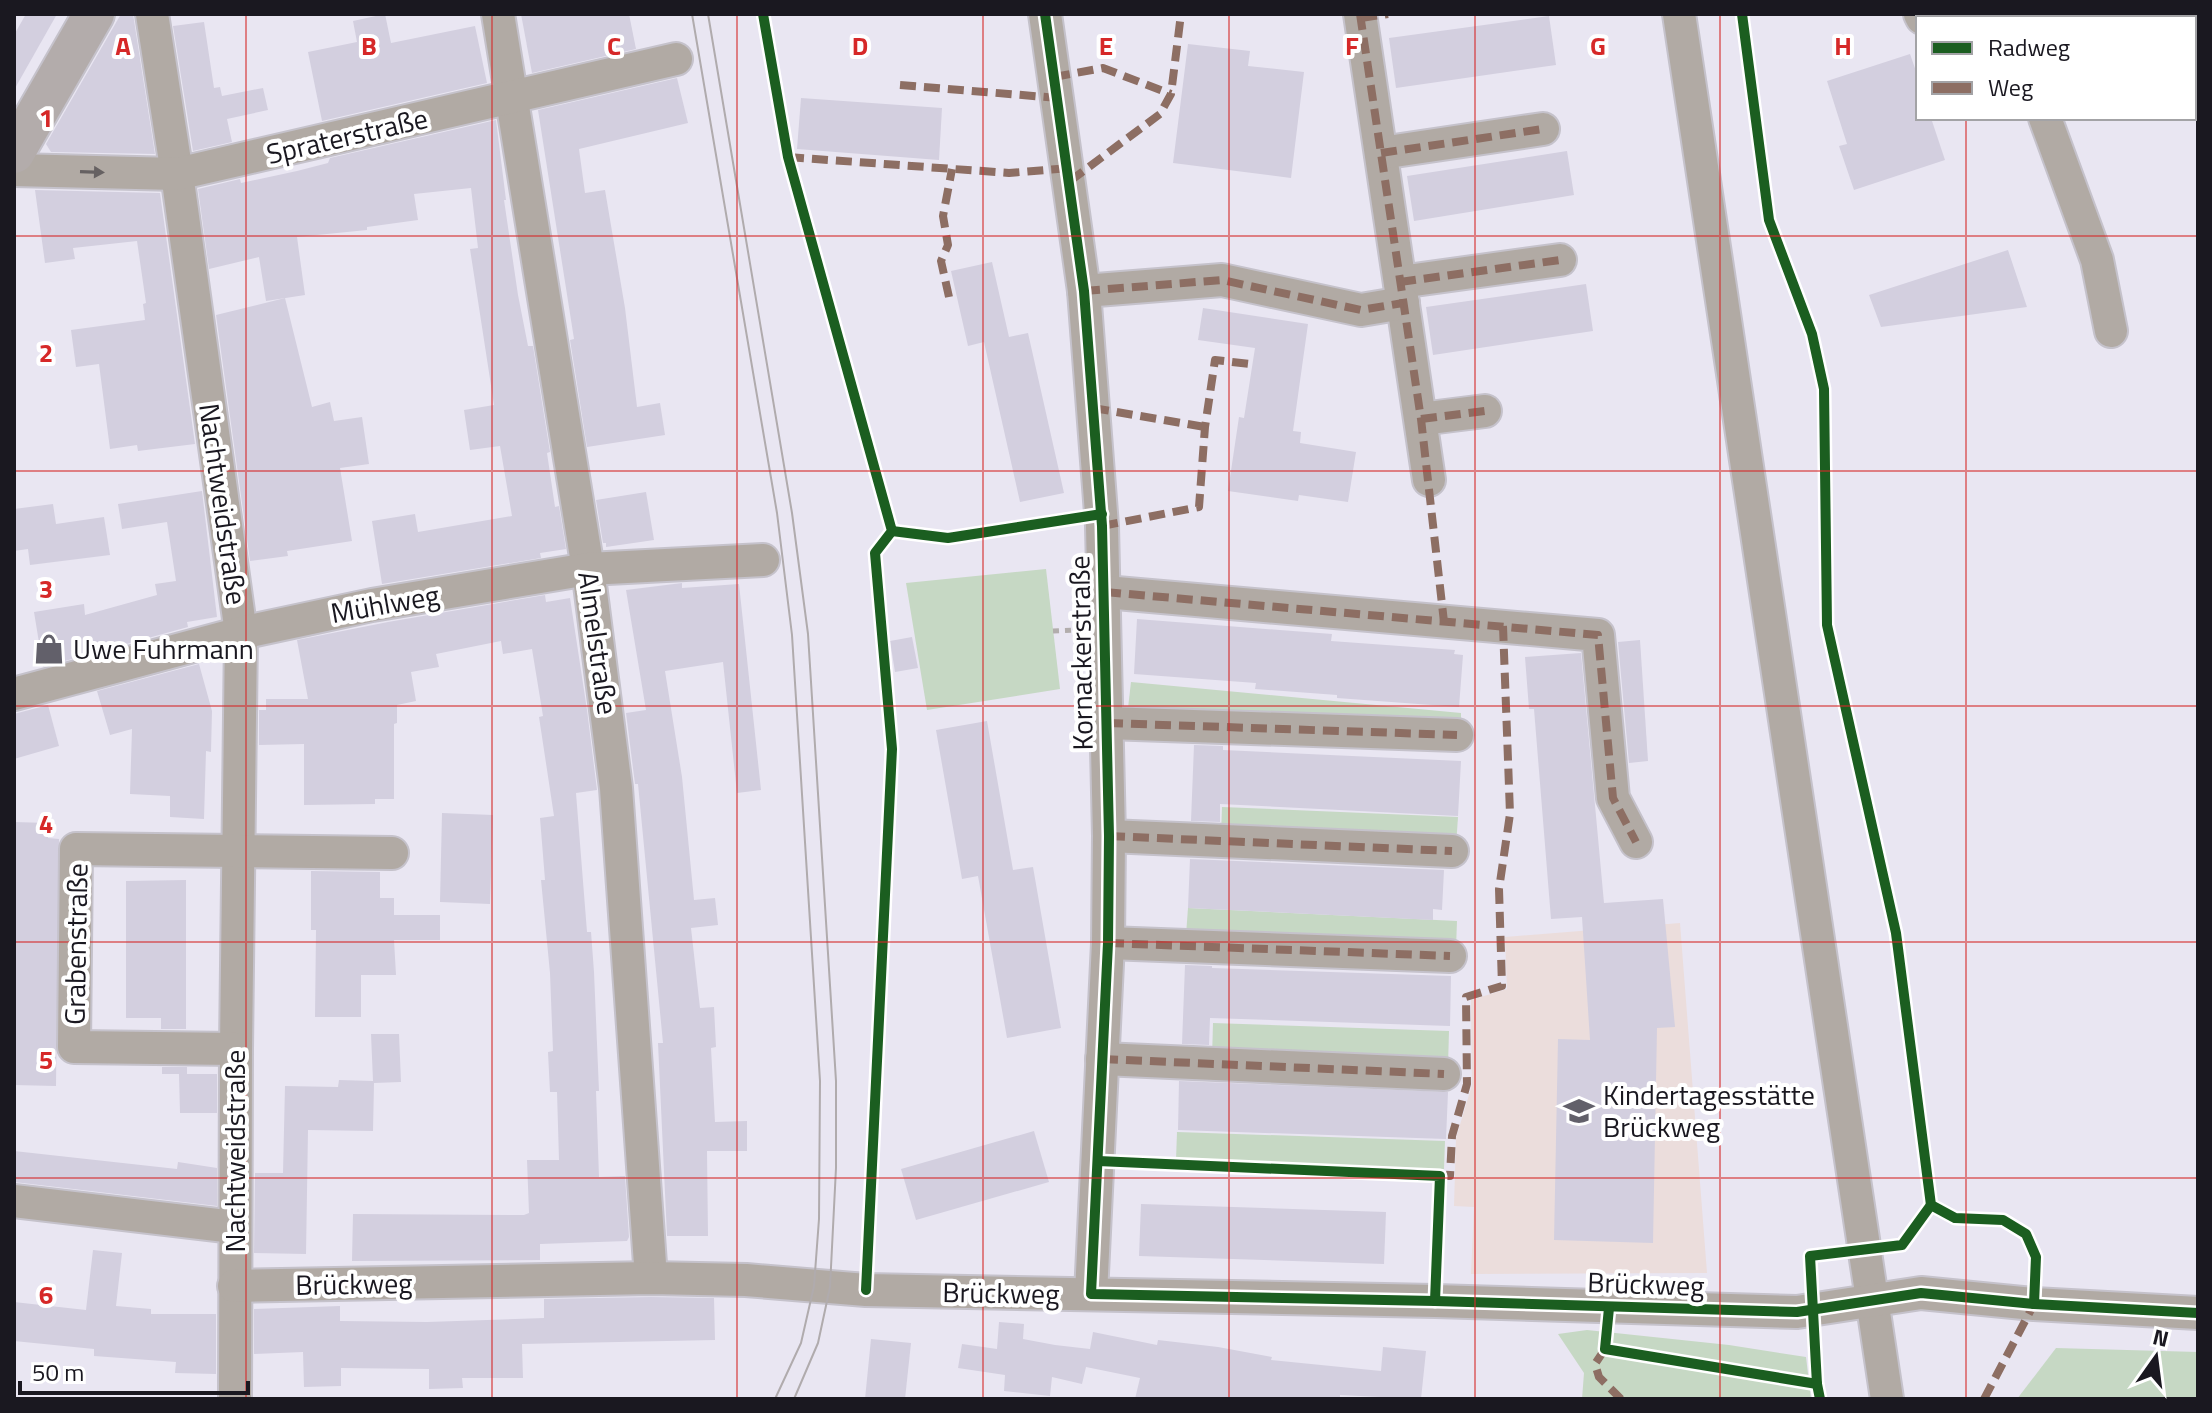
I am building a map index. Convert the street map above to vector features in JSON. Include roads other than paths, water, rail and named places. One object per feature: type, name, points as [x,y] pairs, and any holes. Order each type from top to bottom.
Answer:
[{"type":"main road","points":[[14,153],[94,14]]},
{"type":"street","name":"Nachtweidstraße","points":[[152,14],[241,633],[235,1399]]},
{"type":"street","name":"Almelstraße","points":[[498,14],[588,569],[616,788],[651,1278]]},
{"type":"street","name":"Kornackerstraße","points":[[1045,14],[1084,291],[1102,514],[1105,592],[1108,943],[1091,1294]]},
{"type":"street","points":[[1679,14],[1887,1399]]},
{"type":"street","points":[[1370,15],[1381,153],[1429,480]]},
{"type":"street","name":"Spraterstraße","points":[[14,170],[177,174],[676,59]]},
{"type":"street","points":[[2046,120],[2097,260],[2111,331]]},
{"type":"street","points":[[1381,153],[1543,129]]},
{"type":"street","points":[[1084,291],[1222,280],[1361,310],[1402,292],[1560,260]]},
{"type":"street","points":[[1421,419],[1485,411]]},
{"type":"street","name":"Mühlweg","points":[[14,694],[241,633],[372,605],[588,569],[763,560]]},
{"type":"street","name":"Kornackerstraße","points":[[1105,592],[1598,635],[1613,798],[1636,842]]},
{"type":"street","name":"Kornackerstraße","points":[[1107,723],[1457,735]]},
{"type":"street","points":[[1109,836],[1452,851]]},
{"type":"street","name":"Grabenstraße","points":[[236,1049],[74,1047],[76,849],[392,853]]},
{"type":"street","points":[[1108,943],[1450,956]]},
{"type":"street","points":[[1102,1059],[1444,1074]]},
{"type":"street","points":[[14,1201],[234,1227]]},
{"type":"street","name":"Brückweg","points":[[234,1286],[651,1278],[746,1280],[866,1290],[1435,1301],[1797,1312],[1921,1293],[2034,1304],[2198,1313]]},
{"type":"tram line","points":[[692,14],[777,513],[792,635],[820,1081],[819,1219],[814,1286],[801,1343],[775,1399]]},
{"type":"tram line","points":[[708,14],[792,513],[808,634],[836,1081],[836,1168],[830,1287],[818,1343],[794,1399]]},
{"type":"place","name":"Uwe Fuhrmann","points":[[49,649]]},
{"type":"place","name":"Kindertagesstätte Brückweg","points":[[1579,1111]]}]
